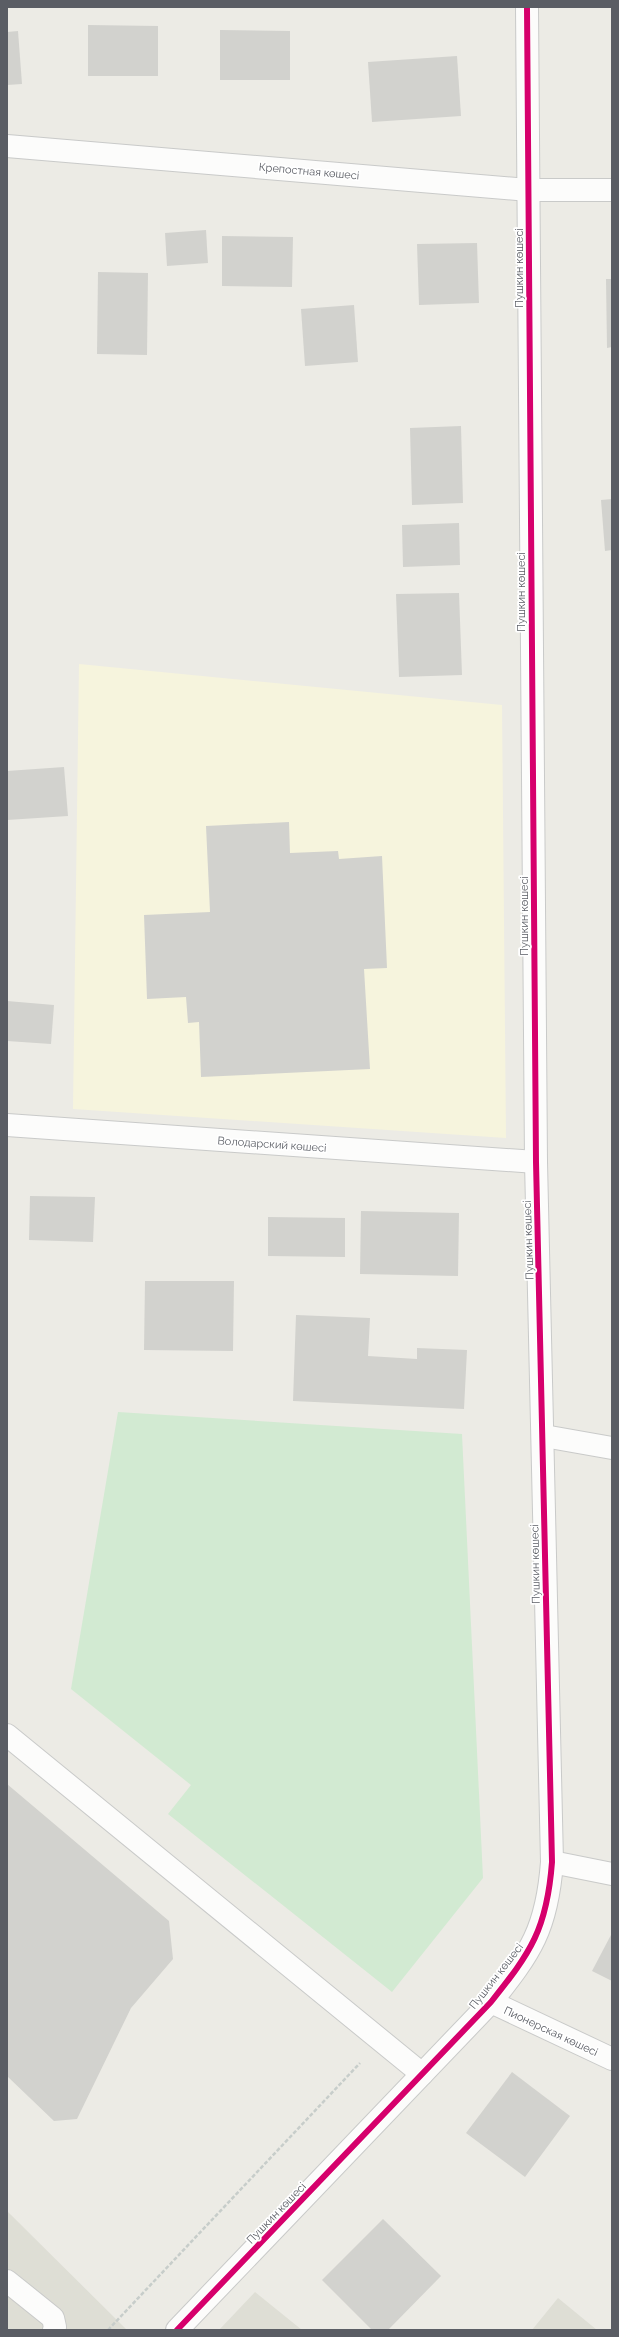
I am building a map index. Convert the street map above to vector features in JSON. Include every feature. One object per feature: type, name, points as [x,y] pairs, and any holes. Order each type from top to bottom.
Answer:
[{"type":"street","name":"Пушкин көшесі","points":[[189,2326],[422,2074],[491,2002],[524,1959],[534,1943],[546,1907],[552,1862],[546,1645],[544,1436],[536,1162],[527,7]]},
{"type":"street","name":"Крепостная көшесі","points":[[7,146],[528,190],[612,190]]},
{"type":"street","name":"Володарский көшесі","points":[[7,1125],[536,1162]]},
{"type":"street","points":[[544,1436],[612,1448]]},
{"type":"street","points":[[7,1735],[422,2074]]},
{"type":"street","points":[[552,1862],[612,1874]]},
{"type":"street","name":"Пионерская көшесі","points":[[491,2002],[612,2059]]},
{"type":"street","points":[[7,2280],[52,2318],[55,2327],[54,2330]]},
{"type":"path","points":[[108,2330],[381,2040]]},
{"type":"shaded area","points":[[79,664],[502,705],[506,1138],[73,1109]]},
{"type":"shaded area","points":[[7,2211],[127,2330],[7,2330]]},
{"type":"shaded area","points":[[255,2292],[302,2330],[219,2330]]},
{"type":"shaded area","points":[[558,2298],[597,2330],[532,2330]]},
{"type":"green space","points":[[118,1412],[462,1434],[483,1878],[392,1992],[168,1814],[191,1785],[71,1689]]},
{"type":"building","points":[[88,25],[158,26],[158,76],[88,76]]},
{"type":"building","points":[[220,30],[290,31],[290,80],[220,80]]},
{"type":"building","points":[[18,31],[22,84],[7,85],[7,32]]},
{"type":"building","points":[[457,56],[461,116],[372,122],[368,62]]},
{"type":"building","points":[[206,230],[208,263],[167,266],[165,233]]},
{"type":"building","points":[[222,236],[293,237],[292,287],[222,286]]},
{"type":"building","points":[[477,243],[479,303],[419,305],[417,244]]},
{"type":"building","points":[[98,272],[148,273],[147,355],[97,354]]},
{"type":"building","points":[[606,279],[612,279],[612,347],[607,348]]},
{"type":"building","points":[[354,305],[358,362],[305,366],[301,309]]},
{"type":"building","points":[[461,426],[463,503],[412,505],[410,428]]},
{"type":"building","points":[[612,499],[612,550],[605,551],[601,500]]},
{"type":"building","points":[[459,523],[460,565],[403,567],[402,525]]},
{"type":"building","points":[[459,593],[462,675],[399,677],[396,594]]},
{"type":"building","points":[[64,767],[68,816],[7,820],[7,771]]},
{"type":"building","points":[[289,822],[290,853],[338,851],[339,859],[382,856],[387,968],[364,969],[370,1069],[201,1077],[199,1022],[188,1023],[186,997],[147,999],[144,915],[210,912],[206,826]]},
{"type":"building","points":[[7,1001],[54,1005],[51,1044],[7,1041]]},
{"type":"building","points":[[30,1196],[95,1197],[93,1242],[29,1240]]},
{"type":"building","points":[[361,1211],[459,1213],[458,1276],[360,1274]]},
{"type":"building","points":[[268,1217],[345,1218],[345,1257],[268,1256]]},
{"type":"building","points":[[145,1281],[234,1281],[233,1351],[144,1350]]},
{"type":"building","points":[[296,1315],[370,1318],[368,1356],[417,1359],[417,1348],[467,1350],[464,1409],[293,1401]]},
{"type":"building","points":[[7,1784],[169,1921],[173,1959],[131,2008],[77,2119],[54,2121],[7,2076]]},
{"type":"building","points":[[612,1933],[612,1981],[592,1971]]},
{"type":"building","points":[[512,2072],[570,2116],[525,2177],[466,2133]]},
{"type":"building","points":[[383,2219],[441,2276],[388,2330],[372,2330],[322,2280]]},
{"type":"cycle path","points":[[177,2330],[491,2002],[517,1968],[535,1938],[541,1923],[550,1885],[552,1862],[536,1162],[527,7]]}]
